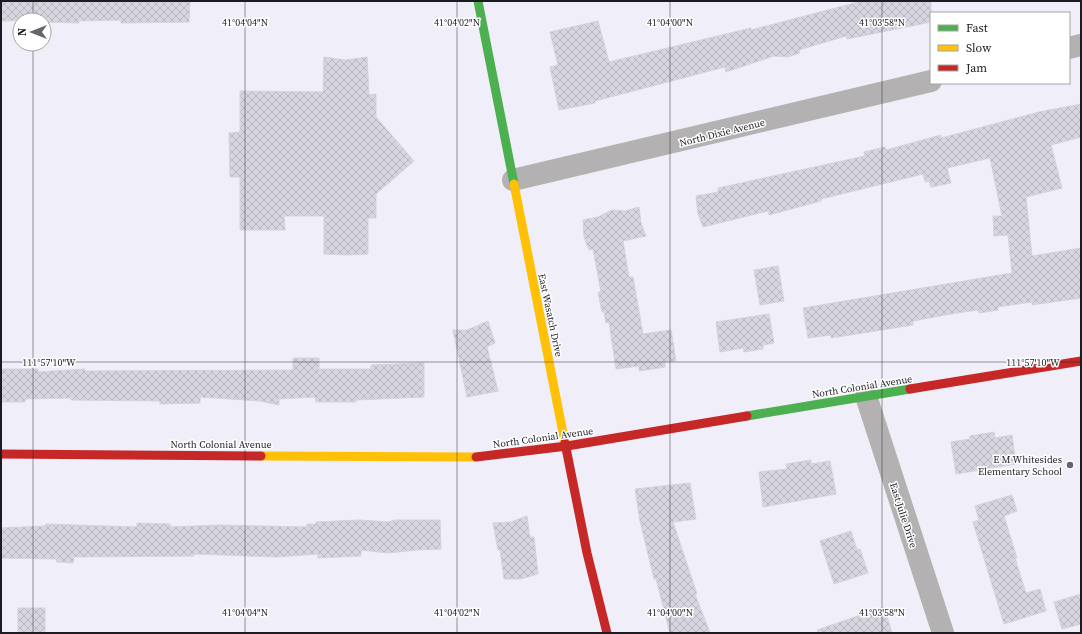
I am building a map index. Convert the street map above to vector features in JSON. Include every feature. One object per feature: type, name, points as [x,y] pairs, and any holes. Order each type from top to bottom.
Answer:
[{"type":"street","name":"East Wasatch Drive","points":[[478,1],[567,446],[588,559],[607,633]]},
{"type":"street","points":[[1070,48],[1081,45]]},
{"type":"street","name":"North Dixie Avenue","points":[[513,180],[930,81]]},
{"type":"street","name":"North Colonial Avenue","points":[[1,454],[477,457],[567,446],[1081,361]]},
{"type":"street","name":"East Julie Drive","points":[[866,396],[943,633]]},
{"type":"building","points":[[1,1],[190,1],[189,22],[121,23],[121,20],[78,21],[79,23],[52,22],[52,12],[12,12],[12,21],[1,21]]},
{"type":"building","points":[[862,1],[931,1],[930,22],[847,39],[846,36],[799,50],[800,53],[788,57],[774,56],[726,72],[725,67],[595,101],[595,103],[559,110],[550,67],[558,65],[550,32],[598,21],[609,62],[751,28],[751,30]]},
{"type":"building","points":[[324,57],[346,60],[367,57],[369,95],[376,94],[376,117],[414,161],[376,194],[376,218],[368,218],[368,254],[324,254],[324,216],[284,216],[285,230],[240,230],[240,177],[230,177],[229,133],[240,132],[240,91],[323,92]]},
{"type":"building","points":[[1081,104],[1081,137],[1051,145],[1062,188],[1026,197],[1032,256],[1081,248],[1081,298],[1032,305],[1032,302],[998,307],[998,310],[979,313],[978,310],[956,313],[913,321],[913,325],[831,338],[831,335],[808,338],[803,308],[1012,273],[1008,235],[994,236],[993,216],[1002,216],[990,158],[947,168],[951,183],[931,187],[929,181],[925,182],[923,174],[821,199],[821,201],[769,215],[768,211],[703,227],[698,214],[696,196],[718,192],[718,188],[865,156],[864,152],[885,147],[886,150],[941,135],[941,138],[1039,112]]},
{"type":"building","points":[[639,207],[641,223],[646,236],[623,241],[629,277],[633,277],[643,334],[671,330],[676,361],[665,362],[665,367],[639,371],[639,366],[616,369],[609,322],[606,323],[598,292],[601,292],[593,249],[589,250],[584,237],[583,220],[598,217],[612,210],[625,211]]},
{"type":"building","points":[[778,266],[784,301],[760,305],[754,270]]},
{"type":"building","points":[[769,314],[774,343],[763,345],[763,349],[744,352],[743,348],[720,352],[716,322]]},
{"type":"building","points":[[488,321],[495,343],[487,347],[498,391],[467,397],[453,330],[467,330]]},
{"type":"building","points":[[293,358],[319,358],[319,369],[371,369],[371,365],[424,363],[424,397],[356,400],[356,402],[316,402],[315,397],[279,399],[279,405],[260,401],[200,397],[200,403],[160,404],[160,401],[71,400],[71,398],[25,399],[25,402],[1,402],[1,369],[38,369],[38,372],[85,369],[85,371],[293,370]]},
{"type":"building","points":[[994,432],[995,438],[1012,435],[1016,464],[956,474],[951,442],[970,439],[970,436]]},
{"type":"building","points":[[811,460],[811,464],[830,461],[836,494],[763,507],[759,472],[787,469],[786,464]]},
{"type":"building","points":[[690,483],[696,519],[673,522],[697,594],[695,594],[710,633],[670,633],[656,579],[654,579],[640,521],[635,489]]},
{"type":"building","points":[[1012,495],[1017,511],[1004,516],[1017,558],[1015,558],[1026,593],[1040,589],[1046,611],[1004,624],[973,522],[979,520],[975,506]]},
{"type":"building","points":[[527,516],[530,537],[534,537],[538,574],[521,579],[504,579],[500,550],[498,550],[493,523],[511,522]]},
{"type":"building","points":[[360,520],[388,522],[395,520],[440,520],[441,549],[388,553],[361,550],[361,556],[318,558],[318,554],[276,557],[194,554],[194,556],[74,557],[73,563],[57,562],[56,559],[1,558],[1,528],[45,526],[46,524],[137,527],[137,523],[170,524],[170,527],[219,525],[307,527],[307,524],[316,524],[316,522]]},
{"type":"building","points":[[851,531],[857,550],[860,549],[868,573],[834,584],[820,541]]},
{"type":"building","points":[[1081,594],[1081,624],[1062,629],[1054,602]]},
{"type":"building","points":[[884,607],[892,633],[818,633],[817,630]]},
{"type":"building","points":[[18,608],[45,608],[45,632],[18,632]]},
{"type":"traffic: fast","points":[[478,1],[514,184]]},
{"type":"traffic: fast","points":[[747,416],[910,389]]},
{"type":"traffic: slow","points":[[514,184],[565,443]]},
{"type":"traffic: slow","points":[[261,456],[476,457]]},
{"type":"traffic: jam","points":[[910,389],[1081,361]]},
{"type":"traffic: jam","points":[[476,457],[567,446],[747,416]]},
{"type":"traffic: jam","points":[[565,443],[587,553],[607,633]]},
{"type":"traffic: jam","points":[[1,454],[261,456]]},
{"type":"place","name":"E M Whitesides Elementary School","points":[[1070,465]]}]
